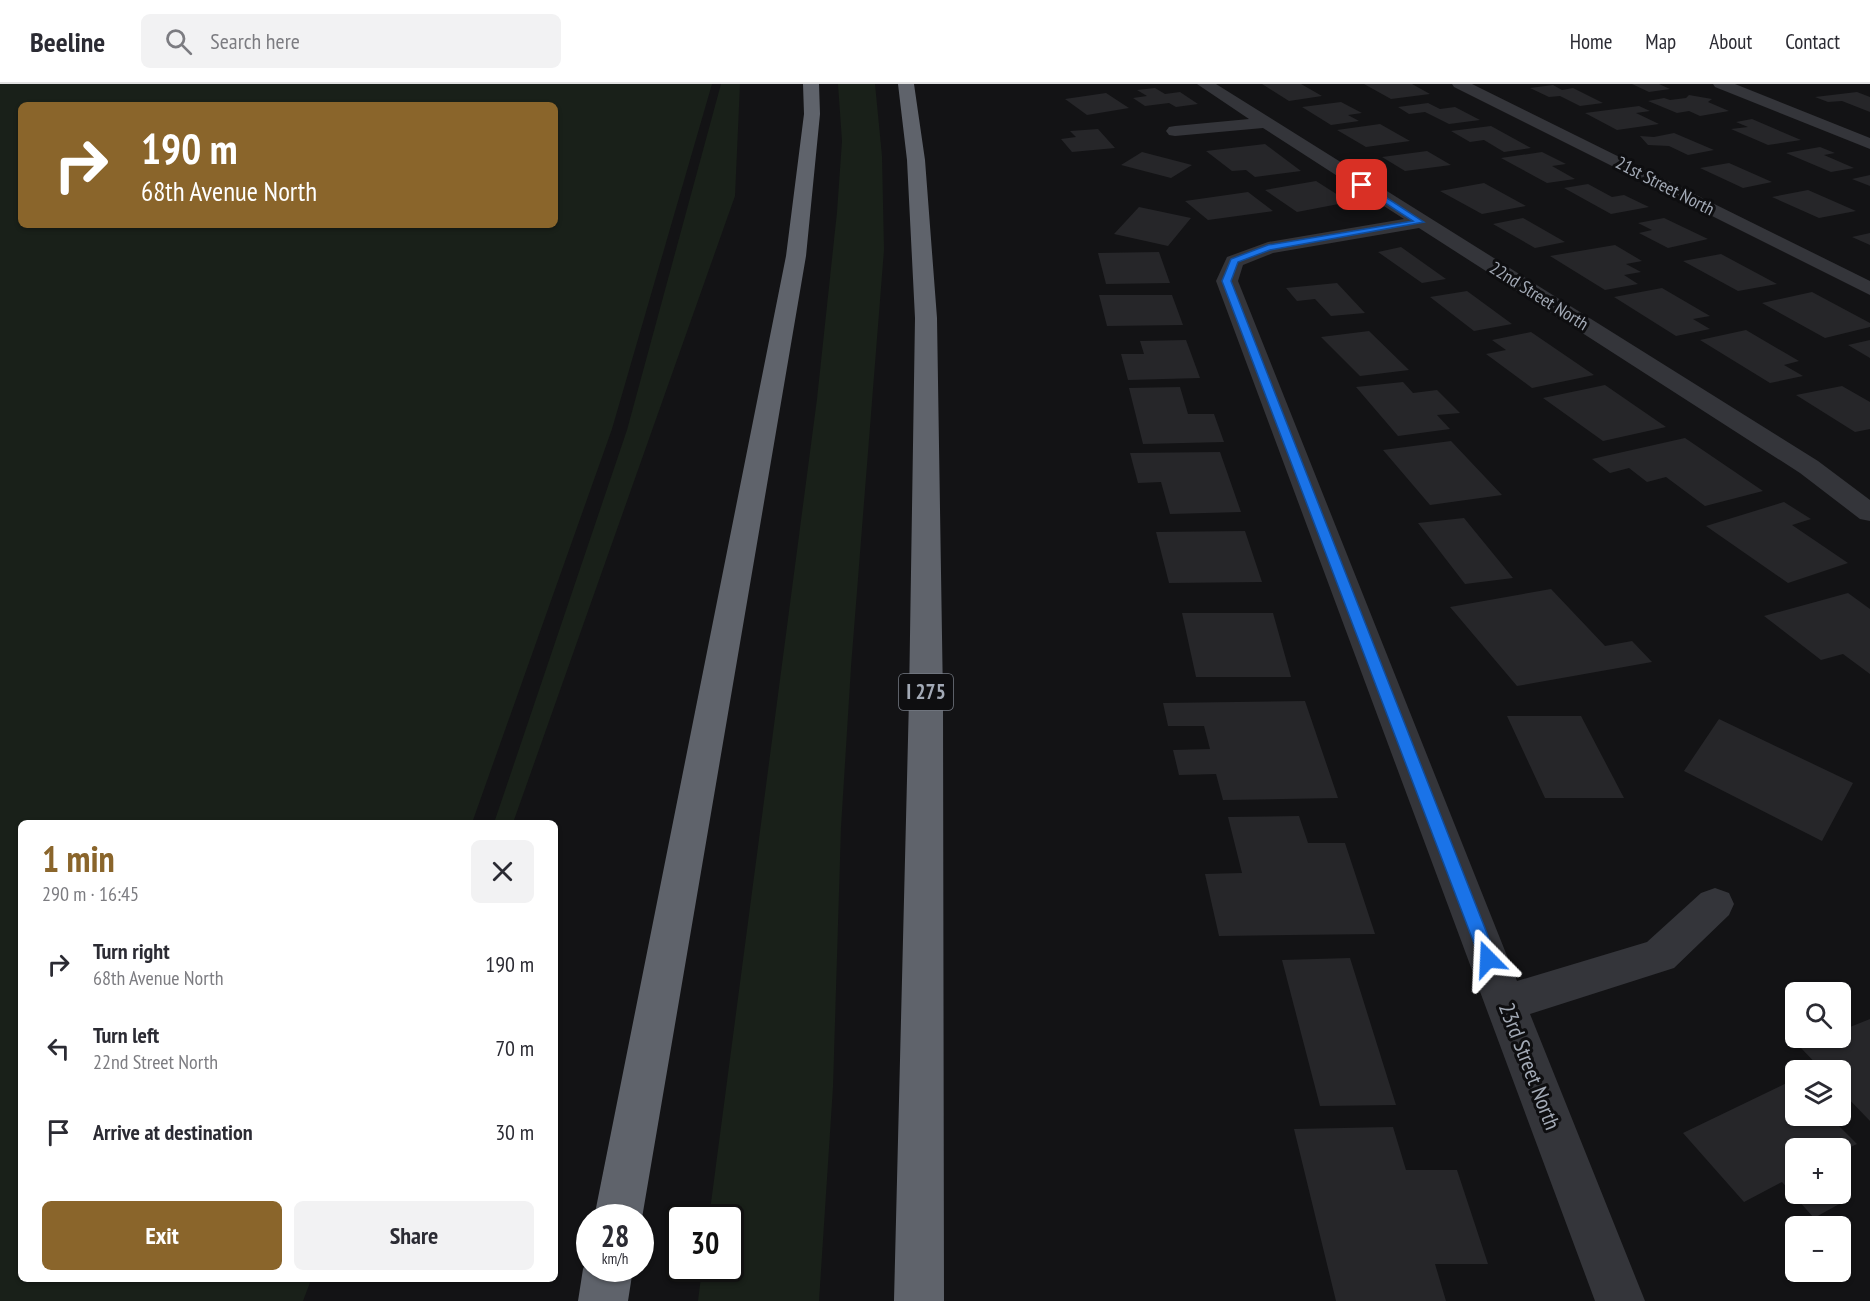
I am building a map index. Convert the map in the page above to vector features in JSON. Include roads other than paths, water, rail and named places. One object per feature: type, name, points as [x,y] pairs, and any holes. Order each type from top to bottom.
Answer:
[{"type":"highway","points":[[621,1204],[796,256],[812,114],[811,84]]},
{"type":"highway","name":"I 275","points":[[906,84],[916,160],[926,318],[926,699],[919,1301]]},
{"type":"highway","points":[[603,1301],[606,1282]]},
{"type":"street","name":"22nd Street North","points":[[1204,84],[1809,467],[1870,513]]},
{"type":"street","name":"21st Street North","points":[[1460,84],[1870,289]]},
{"type":"street","points":[[1721,84],[1870,144]]},
{"type":"street","points":[[1175,131],[1264,123]]},
{"type":"street","name":"23rd Street North","points":[[1420,222],[1268,248],[1234,261],[1227,281],[1620,1301]]},
{"type":"street","points":[[1505,1003],[1660,956],[1715,904]]}]
